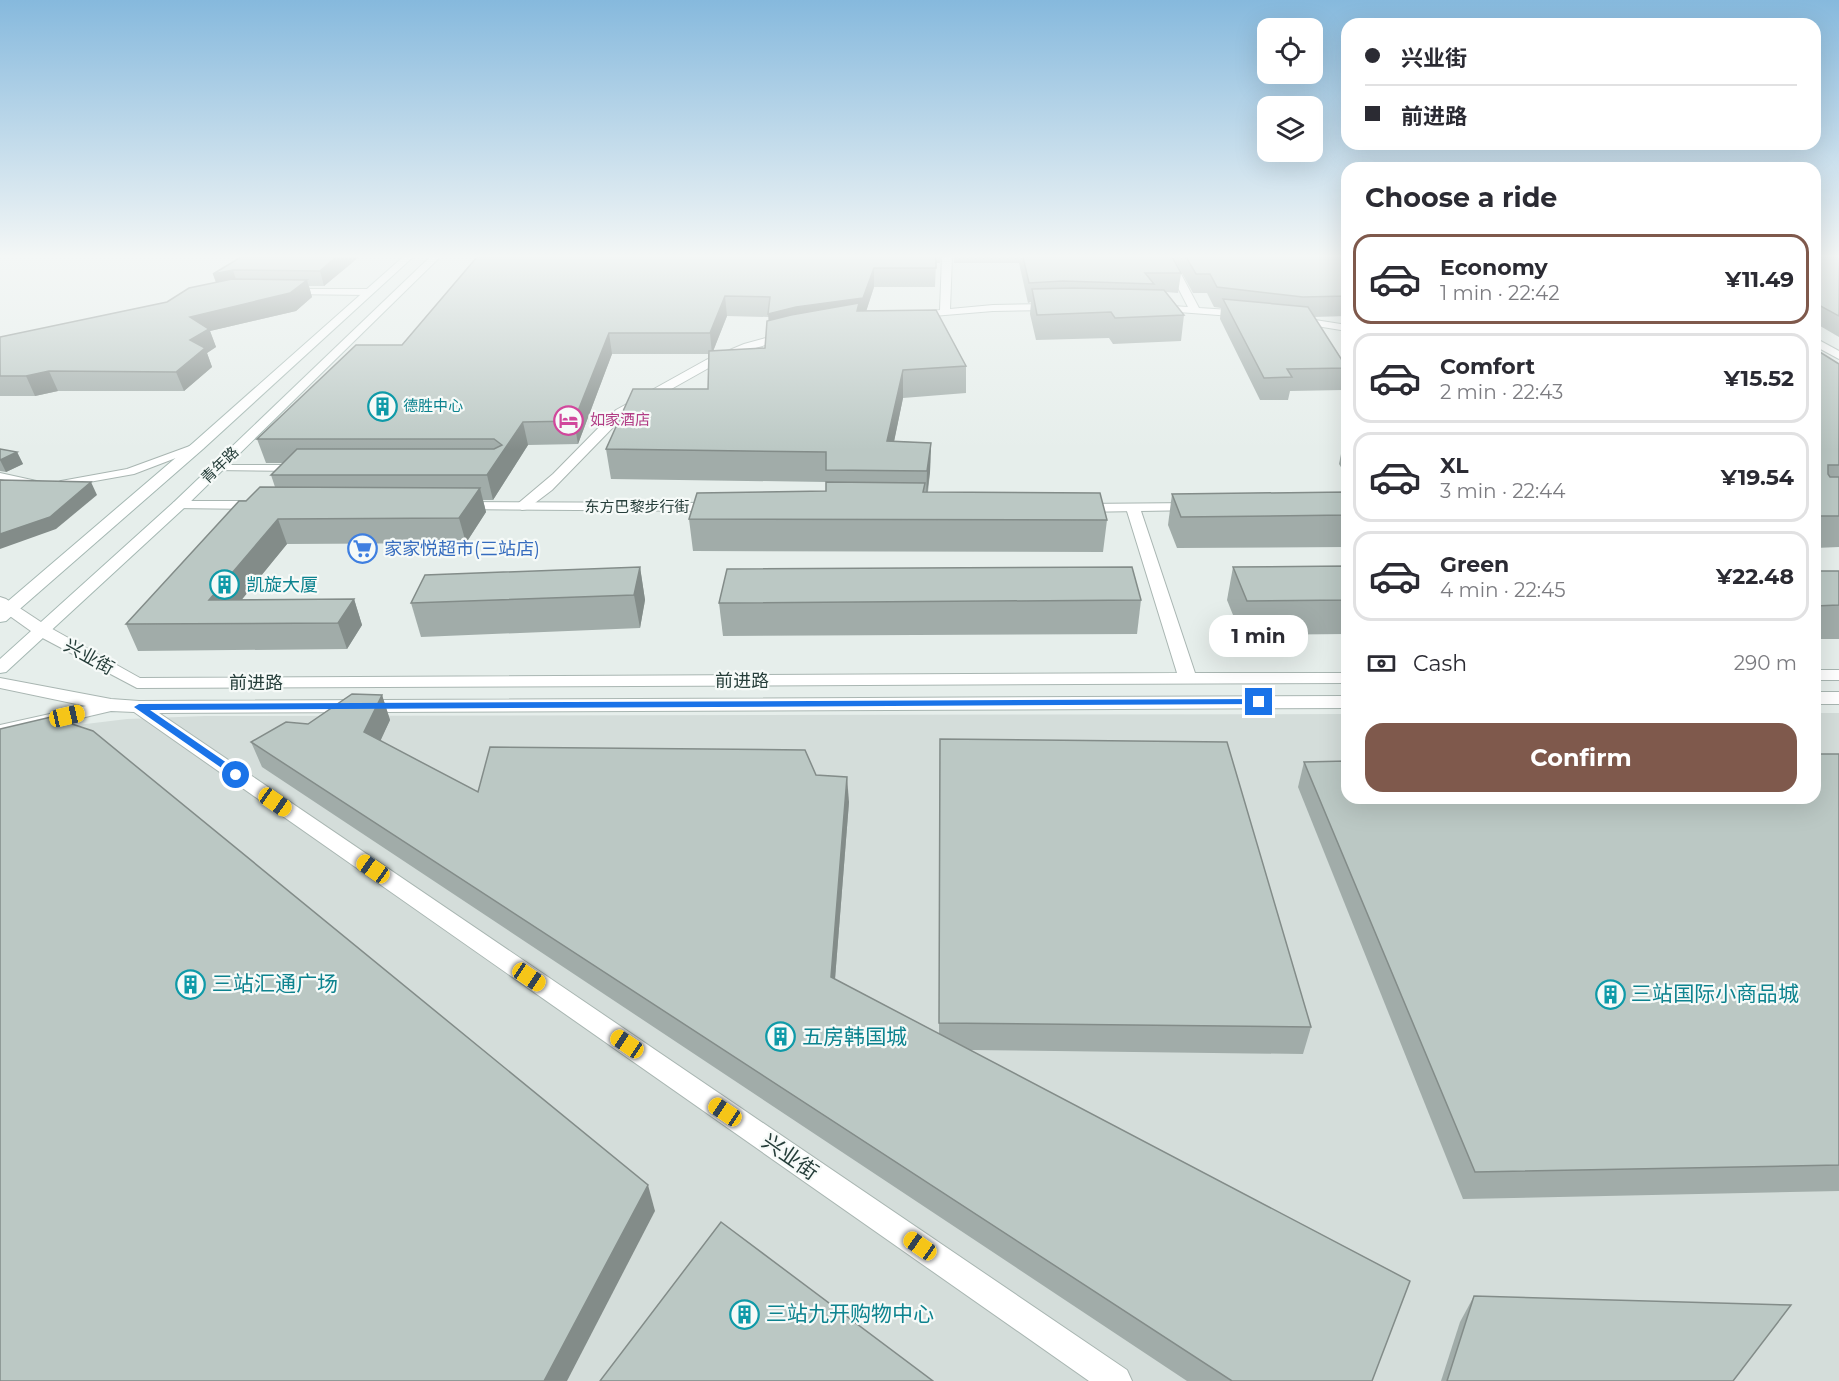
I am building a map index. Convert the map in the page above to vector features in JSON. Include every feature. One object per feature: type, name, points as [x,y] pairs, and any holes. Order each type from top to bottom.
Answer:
[{"type":"street","name":"青年路","points":[[3,609],[198,446],[335,321]]},
{"type":"street","name":"青年路","points":[[0,668],[179,505],[368,321]]},
{"type":"street","points":[[1304,321],[1341,327]]},
{"type":"street","points":[[522,506],[536,498],[613,418],[658,389],[737,351],[795,334]]},
{"type":"street","points":[[1821,345],[1839,356]]},
{"type":"street","points":[[179,505],[274,505]]},
{"type":"street","name":"东方巴黎步行街","points":[[451,506],[726,507]]},
{"type":"street","points":[[1061,508],[1204,507]]},
{"type":"street","points":[[1133,508],[1188,680]]},
{"type":"street","name":"兴业街","points":[[3,609],[41,630],[138,695],[1116,1381]]},
{"type":"street","points":[[1821,675],[1839,675]]},
{"type":"street","name":"前进路","points":[[0,684],[111,705],[138,695],[1341,678]]},
{"type":"street","name":"前进路","points":[[138,695],[1341,702]]},
{"type":"street","points":[[1821,698],[1839,698]]},
{"type":"street","points":[[0,731],[111,705]]},
{"type":"lane","points":[[0,476],[34,484],[75,483],[130,472],[198,446]]},
{"type":"lane","points":[[217,468],[311,468]]},
{"type":"shaded area","points":[[1821,713],[1839,713],[1839,1381],[0,1381],[61,727],[127,719],[205,716],[1341,714],[1341,804],[1821,804]]},
{"type":"building","points":[[74,321],[197,321],[209,329],[190,340],[205,348],[176,372],[49,371],[26,376],[0,376],[0,337]]},
{"type":"building","points":[[422,321],[715,321],[710,333],[609,333],[574,421],[523,422],[487,475],[271,475],[297,449],[494,449],[502,445],[494,439],[257,439],[356,345],[402,345]]},
{"type":"building","points":[[767,321],[942,321],[966,366],[903,370],[887,441],[931,443],[927,471],[826,470],[826,452],[606,449],[633,389],[708,389],[709,351],[765,348]]},
{"type":"building","points":[[1235,321],[1317,321],[1341,359],[1341,368],[1287,369],[1292,377],[1264,378]]},
{"type":"building","points":[[1821,353],[1839,364],[1839,465],[1828,465],[1828,474],[1830,477],[1839,477],[1839,516],[1821,516]]},
{"type":"building","points":[[0,449],[17,452],[0,460]]},
{"type":"building","points":[[0,480],[91,482],[50,517],[0,534]]},
{"type":"building","points":[[826,482],[925,483],[923,492],[1100,493],[1107,520],[689,519],[697,493],[826,491]]},
{"type":"building","points":[[260,487],[480,488],[459,518],[278,519],[209,600],[354,599],[338,623],[126,624],[239,501],[246,501]]},
{"type":"building","points":[[1341,492],[1341,515],[1181,517],[1172,494]]},
{"type":"building","points":[[1341,566],[1341,600],[1247,601],[1233,567]]},
{"type":"building","points":[[640,567],[634,595],[411,603],[425,575]]},
{"type":"building","points":[[1132,567],[1141,600],[719,603],[727,569]]},
{"type":"building","points":[[1821,571],[1839,571],[1839,605],[1821,606]]},
{"type":"building","name":"五房韩国城","points":[[352,694],[382,695],[364,732],[478,792],[490,747],[805,750],[816,775],[847,777],[831,977],[1410,1281],[1372,1381],[1232,1381],[251,742],[286,722],[308,724]]},
{"type":"building","name":"三站汇通广场","points":[[51,717],[93,731],[648,1185],[544,1381],[0,1381],[0,729]]},
{"type":"building","points":[[940,739],[1227,742],[1311,1027],[939,1023]]},
{"type":"building","name":"三站国际小商品城","points":[[1821,754],[1839,754],[1839,1165],[1475,1172],[1304,762],[1341,761],[1341,804],[1821,804]]},
{"type":"building","name":"三站九开购物中心","points":[[721,1222],[933,1381],[600,1381]]},
{"type":"building","points":[[1474,1296],[1791,1305],[1733,1381],[1447,1381]]},
{"type":"place","name":"德胜中心","points":[[382,406]]},
{"type":"place","name":"如家酒店","points":[[569,420]]},
{"type":"place","name":"家家悦超市(三站店)","points":[[363,549]]},
{"type":"place","name":"凯旋大厦","points":[[225,585]]},
{"type":"place","name":"三站汇通广场","points":[[191,984]]},
{"type":"place","name":"三站国际小商品城","points":[[1610,994]]},
{"type":"place","name":"五房韩国城","points":[[781,1037]]},
{"type":"place","name":"三站九开购物中心","points":[[745,1314]]},
{"type":"route","points":[[236,775],[139,707],[1259,702]]}]
